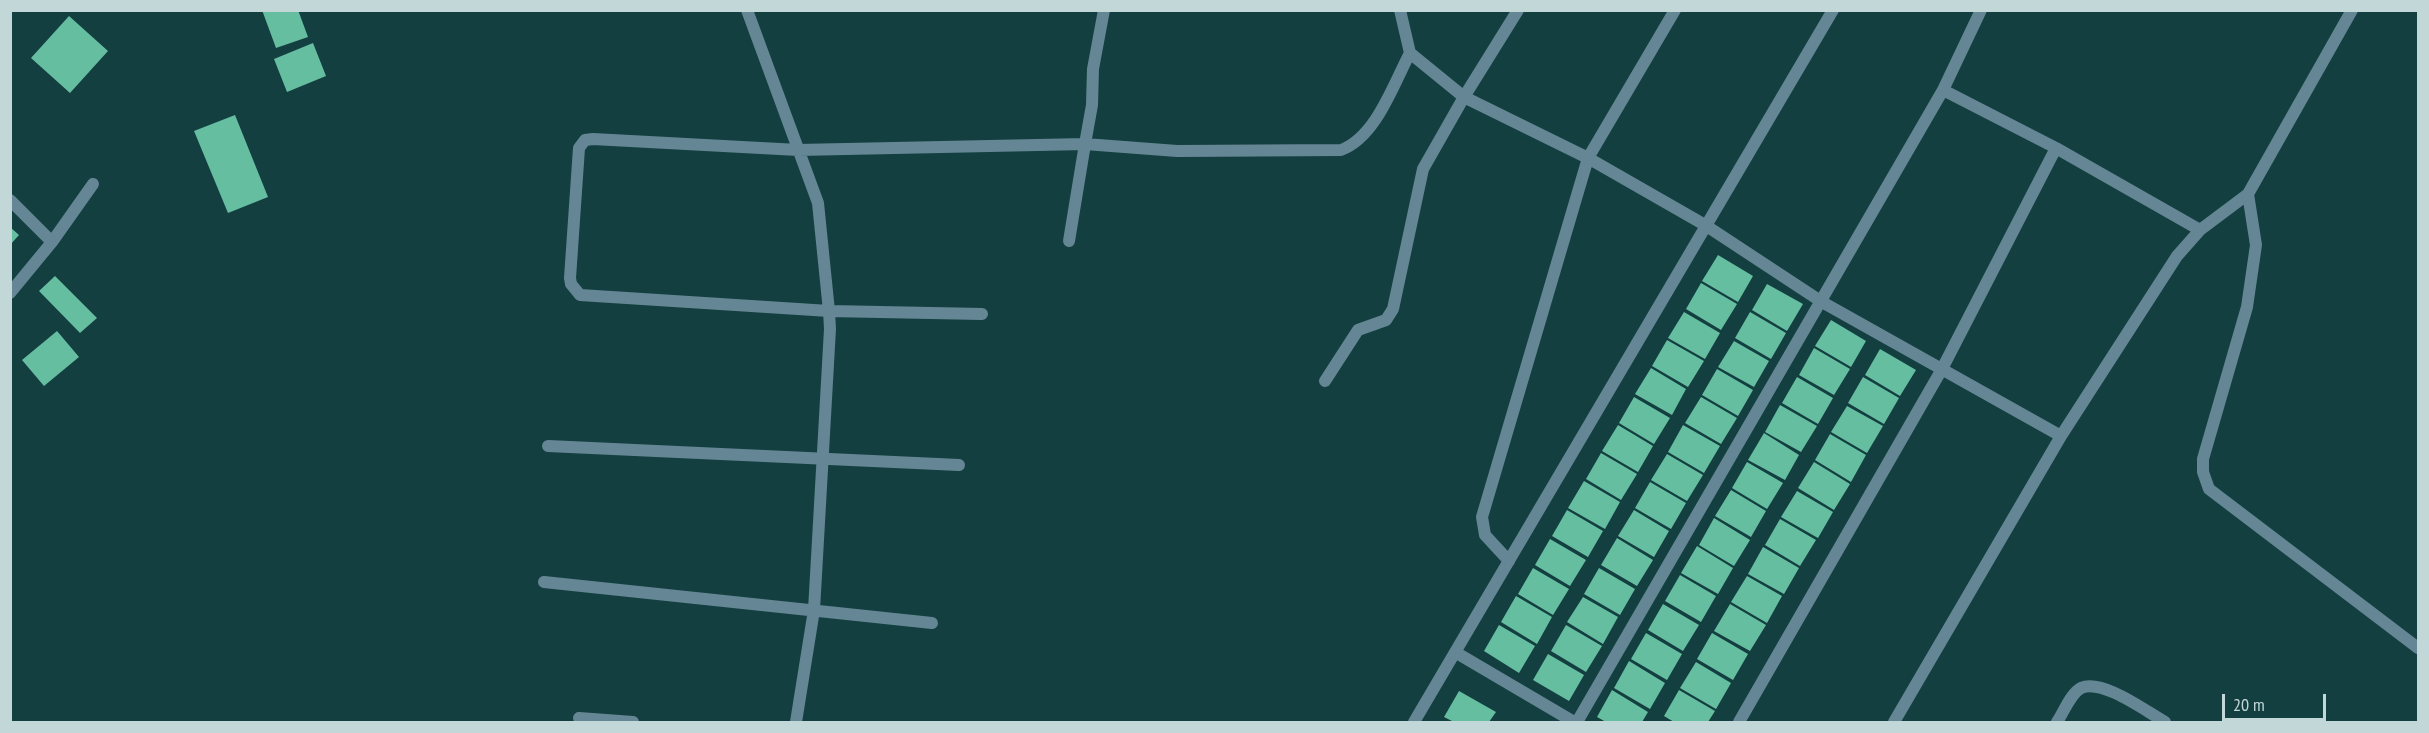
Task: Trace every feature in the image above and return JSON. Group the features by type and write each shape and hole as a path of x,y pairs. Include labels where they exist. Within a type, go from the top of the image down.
{"street":[{"path":"747,10 818,203 829,311 814,610 796,723"},
{"path":"1069,241 1092,105 1093,69 1104,10"},
{"path":"1400,10 1410,53 1464,97 1588,158 1705,225 1822,302 2061,436"},
{"path":"1325,381 1358,330 1386,320 1393,309 1420,176 1464,97 1518,10"},
{"path":"1509,561 1485,535 1482,517 1588,158 1675,10"},
{"path":"1414,723 1833,10"},
{"path":"1455,652 1575,723 1822,302 1943,90 1981,10"},
{"path":"1894,723 2061,436 2177,256 2200,230 2248,194 2352,10"},
{"path":"982,314 829,311 580,295 571,284 579,148 585,140 593,139 798,150 1085,144 1177,151 1341,150 1352,146 1372,125 1410,53"},
{"path":"1943,90 2056,148 2200,230"},
{"path":"1739,723 1942,369 2056,148"},
{"path":"10,293 52,242 93,184"},
{"path":"2248,194 2256,245 2248,297 2203,459 2205,481 2209,489 2418,648"},
{"path":"10,200 52,242"},
{"path":"548,446 959,465"},
{"path":"544,582 932,622"},
{"path":"2057,723 2072,697 2081,689 2100,686 2165,723"},
{"path":"579,718 633,723"}],"building":[{"path":"262,10 298,10 308,37 276,48"},
{"path":"69,16 108,51 70,93 31,58"},
{"path":"313,43 326,76 287,92 274,59"},
{"path":"235,115 268,197 228,213 194,131"},
{"path":"10,227 19,235 10,245"},
{"path":"1718,255 1753,276 1738,302 1702,281"},
{"path":"55,276 97,318 80,333 39,291"},
{"path":"1701,283 1737,304 1721,330 1686,309"},
{"path":"1767,284 1803,304 1787,331 1752,310"},
{"path":"1684,312 1720,333 1705,359 1668,338"},
{"path":"1750,312 1786,333 1771,359 1735,338"},
{"path":"1831,320 1866,341 1851,367 1815,346"},
{"path":"57,331 79,357 44,386 22,360"},
{"path":"1667,340 1704,361 1688,387 1652,366"},
{"path":"1734,341 1769,361 1754,387 1718,367"},
{"path":"1814,348 1850,369 1834,395 1799,375"},
{"path":"1880,349 1916,370 1900,396 1865,375"},
{"path":"1651,368 1686,389 1672,415 1635,394"},
{"path":"1717,369 1753,390 1738,416 1702,395"},
{"path":"1797,377 1833,398 1818,424 1782,403"},
{"path":"1863,377 1899,398 1884,424 1848,403"},
{"path":"1634,397 1670,418 1654,444 1619,423"},
{"path":"1701,397 1737,418 1721,444 1685,423"},
{"path":"1780,405 1817,426 1801,452 1765,432"},
{"path":"1847,406 1883,426 1867,453 1831,432"},
{"path":"1618,425 1653,446 1638,472 1602,451"},
{"path":"1683,425 1720,446 1704,473 1668,452"},
{"path":"1764,433 1799,455 1785,480 1748,460"},
{"path":"1830,434 1866,455 1851,482 1815,460"},
{"path":"1601,453 1637,474 1621,500 1586,479"},
{"path":"1667,454 1703,475 1687,501 1651,480"},
{"path":"1747,462 1783,483 1767,509 1732,488"},
{"path":"1814,462 1850,484 1834,510 1798,488"},
{"path":"1584,481 1620,502 1605,529 1568,508"},
{"path":"1650,482 1686,503 1671,529 1635,508"},
{"path":"1731,490 1766,511 1751,537 1715,516"},
{"path":"1797,491 1833,512 1818,538 1781,517"},
{"path":"1567,510 1603,531 1588,557 1552,536"},
{"path":"1634,510 1669,531 1654,557 1618,536"},
{"path":"1714,518 1750,540 1734,566 1699,545"},
{"path":"1780,519 1816,540 1800,566 1765,545"},
{"path":"1617,538 1653,560 1637,586 1601,565"},
{"path":"1550,539 1586,560 1570,586 1535,565"},
{"path":"1697,546 1733,568 1718,594 1681,573"},
{"path":"1763,547 1799,568 1784,594 1748,574"},
{"path":"1533,568 1569,589 1553,615 1518,594"},
{"path":"1599,568 1635,589 1620,615 1584,594"},
{"path":"1680,575 1716,596 1701,622 1665,601"},
{"path":"1747,576 1782,596 1767,623 1731,602"},
{"path":"1516,596 1552,617 1537,644 1501,622"},
{"path":"1583,597 1618,617 1603,644 1567,622"},
{"path":"1663,604 1699,625 1683,651 1648,630"},
{"path":"1730,604 1766,625 1750,651 1714,631"},
{"path":"1499,625 1535,646 1519,673 1484,651"},
{"path":"1566,625 1602,646 1586,672 1551,651"},
{"path":"1646,633 1682,654 1667,680 1631,659"},
{"path":"1712,633 1748,654 1733,680 1697,659"},
{"path":"1548,654 1584,675 1569,701 1533,680"},
{"path":"1629,661 1665,683 1650,709 1614,688"},
{"path":"1696,662 1731,683 1716,709 1680,688"},
{"path":"1612,690 1648,712 1642,722 1606,722 1597,717"},
{"path":"1679,690 1715,711 1708,722 1674,722 1664,716"},
{"path":"1459,691 1496,712 1489,722 1454,722 1444,717"}]}
